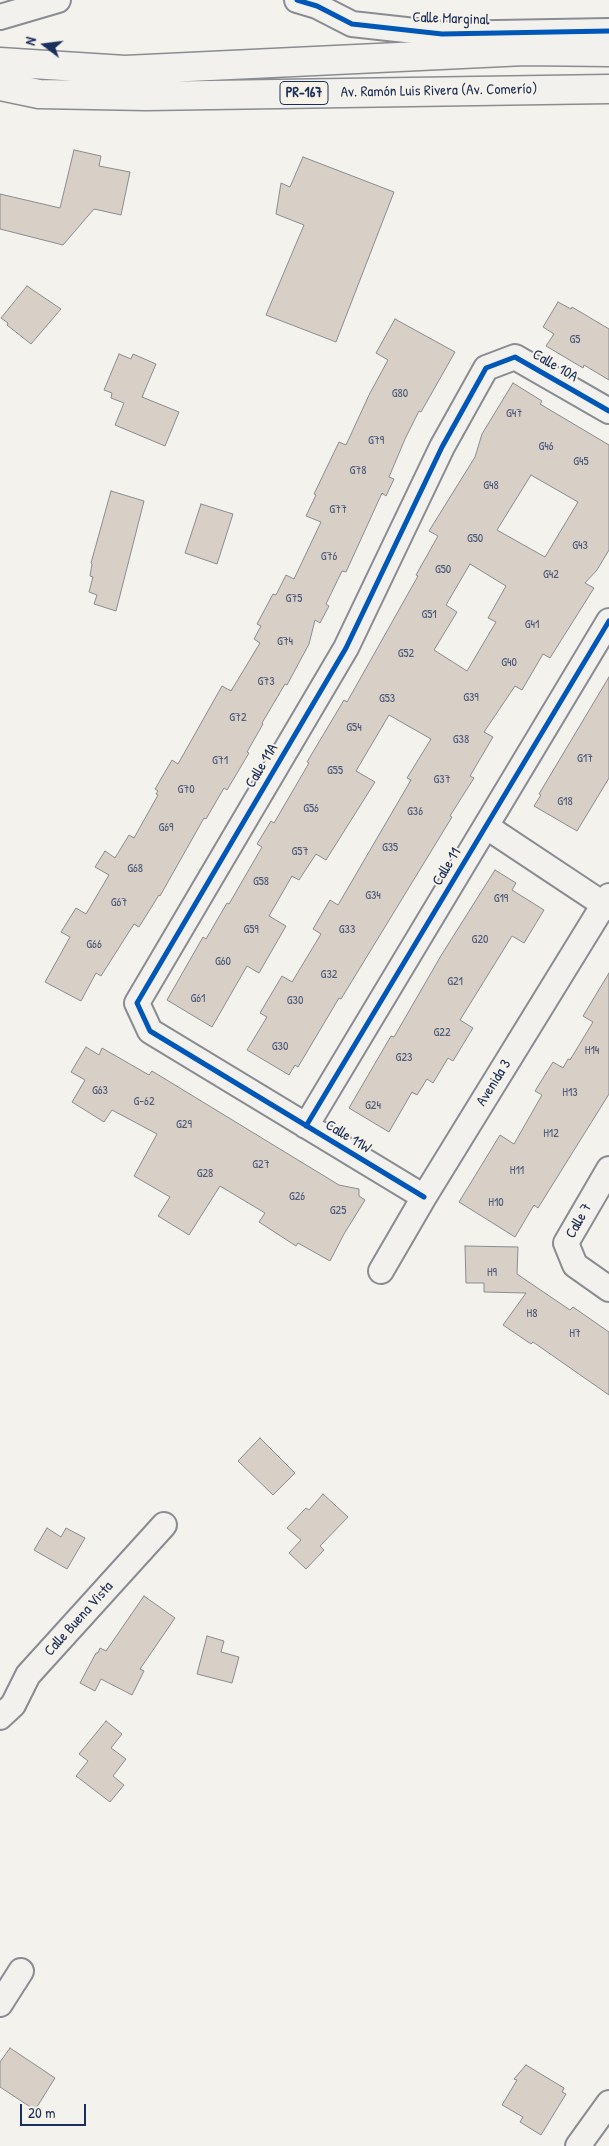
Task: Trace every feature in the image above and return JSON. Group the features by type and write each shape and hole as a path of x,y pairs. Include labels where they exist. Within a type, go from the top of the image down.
{"highway":[{"name":"PR-167","path":"0,62 125,70 525,51 609,52"},
{"name":"Av. Ramón Luis Rivera (Av. Comerío)","path":"0,86 40,94 146,96 609,89"}],"street":[{"path":"0,17 58,0"},
{"name":"Calle Marginal","path":"297,0 318,6 352,24 442,34 609,31"},
{"name":"Calle 10A","path":"442,447 486,368 515,357 609,412"},
{"name":"Calle 11A","path":"209,1066 150,1031 137,1003 346,648 442,447"},
{"name":"Calle 11","path":"306,1126 609,621"},
{"path":"486,827 607,903"},
{"name":"Avenida 3","path":"381,1271 424,1197 607,903"},
{"name":"Calle 11W","path":"209,1066 424,1197"},
{"name":"Calle 7","path":"609,1168 566,1243 575,1265 609,1289"},
{"name":"Calle Buena Vista","path":"0,1717 14,1705 28,1675 164,1525"},
{"path":"0,2004 21,1971"},
{"path":"578,2146 609,2102"}],"building":[{"path":"74,150 101,156 99,166 130,172 121,215 94,209 63,245 0,229 0,194 60,208"},
{"path":"303,157 394,192 336,342 266,315 304,225 276,214 281,183 290,187"},
{"path":"27,286 61,309 31,344 1,318"},
{"path":"558,302 571,309 572,307 609,329 609,380 584,365 583,368 546,346 554,334 543,327"},
{"path":"395,319 455,352 421,412 419,411 389,477 394,479 386,496 382,493 346,572 342,571 326,604 329,606 320,623 315,620 309,644 287,685 285,684 262,723 247,752 249,753 227,790 224,788 206,819 204,818 160,896 139,927 134,924 101,976 96,973 81,1001 45,982 70,937 61,932 76,908 86,914 109,875 95,867 105,851 115,858 129,835 134,838 158,795 156,794 158,791 155,789 172,760 178,764 222,686 231,691 260,643 254,639 261,626 257,624 273,594 276,595 286,575 294,579 321,522 306,516 316,495 314,494 339,442 346,445 370,393 388,360 376,353"},
{"path":"119,354 131,359 133,354 156,364 142,397 179,412 165,446 115,425 124,403 111,398 112,393 104,390"},
{"path":"513,383 542,401 540,404 609,445 609,550 597,570 585,583 594,588 550,658 543,654 522,690 515,686 484,732 493,737 470,776 474,778 450,816 452,817 341,999 339,998 298,1067 295,1065 289,1075 247,1050 267,1017 260,1013 282,976 292,982 321,934 313,929 330,900 338,905 411,780 407,778 431,739 389,715 356,771 375,782 326,860 316,854 299,880 292,876 269,916 286,926 259,973 247,966 212,1027 167,1000 203,937 206,939 227,903 229,904 262,847 257,844 271,821 274,823 344,700 347,702 418,576 416,575 438,536 429,531 475,457 482,434","holes":["531,475 578,502 545,557 497,530","470,564 506,586 488,618 496,622 467,671 434,650 457,612 446,605"]},
{"path":"111,491 144,501 116,611 94,604 97,595 89,592 93,577 90,576 91,563"},
{"path":"201,504 233,514 217,564 185,553"},
{"path":"609,677 609,778 577,831 534,806 541,795 539,794"},
{"path":"495,870 516,883 512,890 544,910 524,943 512,936 460,1020 473,1028 453,1061 448,1058 433,1083 427,1079 417,1095 412,1092 389,1132 349,1108 391,1036 394,1037 442,954"},
{"path":"609,973 609,1094 538,1208 534,1205 515,1237 459,1202 500,1135 514,1144 542,1095 535,1091 553,1062 563,1068 568,1059 570,1060 593,1022 583,1016"},
{"path":"86,1047 99,1055 102,1048 149,1075 152,1071 339,1185 359,1189 359,1196 365,1200 330,1261 298,1243 296,1246 259,1222 265,1213 220,1186 189,1235 158,1216 170,1197 134,1176 157,1134 112,1110 104,1122 72,1102 85,1080 71,1072"},
{"path":"465,1246 518,1247 517,1274 570,1310 573,1307 609,1332 609,1395 533,1342 531,1344 503,1325 526,1293 484,1292 484,1283 466,1283"},
{"path":"260,1438 295,1473 273,1495 238,1461"},
{"path":"323,1494 348,1517 320,1546 324,1550 306,1569 289,1553 301,1540 287,1528 306,1508 309,1510"},
{"path":"47,1528 61,1537 66,1528 85,1538 67,1569 34,1550"},
{"path":"144,1596 175,1618 140,1669 144,1671 132,1695 101,1679 95,1691 80,1683 96,1653 98,1653 100,1648 106,1651"},
{"path":"207,1636 224,1641 221,1652 239,1657 232,1683 197,1674"},
{"path":"106,1721 122,1734 111,1748 126,1759 113,1776 124,1785 110,1802 76,1776 88,1761 79,1754"},
{"path":"10,2048 55,2078 35,2110 0,2087 0,2062"},
{"path":"526,2065 564,2088 562,2092 566,2094 541,2135 520,2122 523,2117 502,2105 517,2080 514,2079"}],"cycle path":[{"path":"297,0 317,6 352,24 442,34 609,31"},
{"path":"424,1197 150,1031 137,1003 346,648 442,447 486,368 515,357 609,411"},
{"path":"306,1126 609,621"}]}
